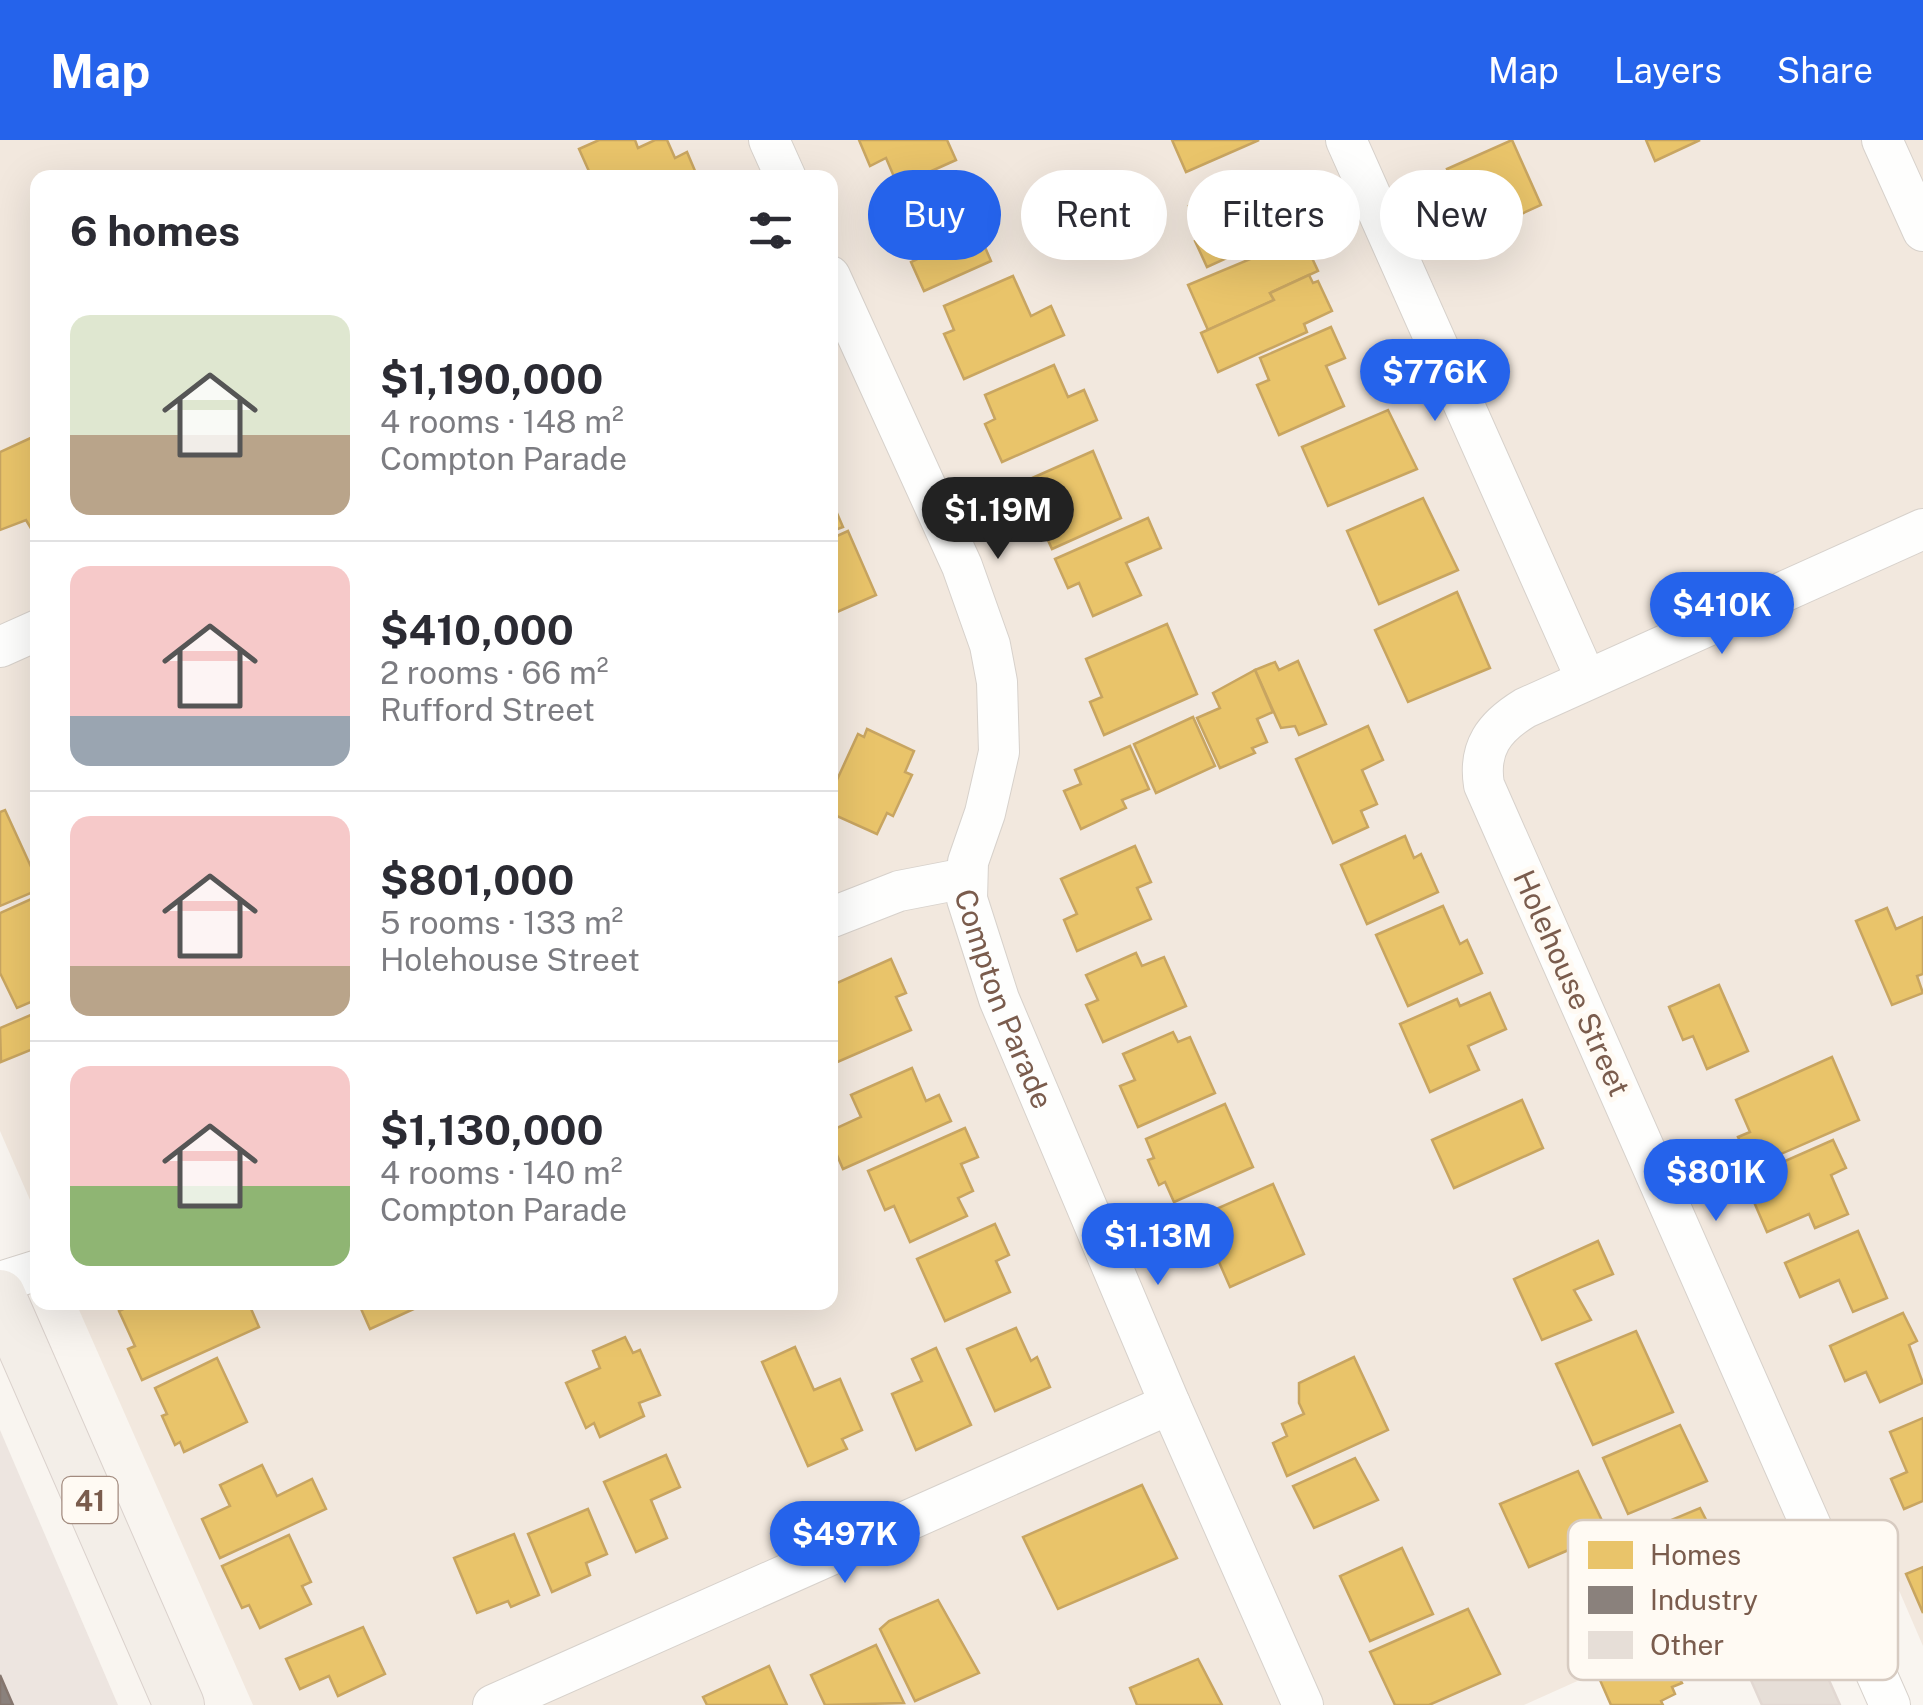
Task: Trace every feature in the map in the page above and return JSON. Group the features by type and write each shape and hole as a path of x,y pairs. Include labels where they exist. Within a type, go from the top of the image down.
{"main road":[{"name":"41","path":"0,1296 179,1705"}],"street":[{"path":"770,140 783,170"},
{"path":"1346,140 1586,679 1923,529"},
{"path":"1882,140 1923,231"},
{"name":"Compton Parade","path":"838,295 962,566 990,645 998,682 999,752 966,878 966,899 1015,1041 1303,1705"},
{"path":"0,647 30,634"},
{"name":"Holehouse Street","path":"1586,679 1510,717 1489,738 1482,770 1484,786 1808,1520"},
{"path":"838,915 898,891 966,878"},
{"path":"0,1282 30,1273"},
{"path":"493,1705 1170,1404"},
{"name":"Holehouse Street","path":"1879,1680 1890,1705"}],"shaded area":[{"path":"0,140 1923,140 1923,1646 1898,1588 1898,1520 1568,1520 1568,1680 1580,1680 1524,1705 253,1705 79,1310 838,1310 838,170 30,170 30,1200 0,1131"},
{"path":"0,1430 118,1705 0,1705"}],"building: Homes":[{"path":"599,140 635,140 638,148 655,140 667,140 675,158 687,152 695,170 588,170 579,149"},
{"path":"859,140 947,140 956,160 934,170 891,170 886,158 870,166"},
{"path":"1172,140 1259,140 1187,170"},
{"path":"1512,140 1541,205 1523,213 1523,170 1447,169"},
{"path":"1646,140 1700,140 1655,161"},
{"path":"915,260 991,261 924,291 911,262"},
{"path":"1204,260 1222,260 1207,267"},
{"path":"1248,260 1313,260 1318,271 1270,293 1274,300 1208,330 1188,285"},
{"path":"1309,275 1313,283 1318,281 1332,311 1304,324 1307,332 1218,372 1201,333 1274,300 1270,293"},
{"path":"1013,276 1031,316 1051,306 1064,335 964,379 944,334 954,330 944,306"},
{"path":"1331,327 1345,358 1326,366 1344,406 1279,435 1257,385 1269,380 1260,358"},
{"path":"1054,365 1068,397 1084,390 1097,420 1002,462 985,424 995,419 985,395"},
{"path":"1388,410 1417,469 1328,506 1302,447"},
{"path":"30,438 30,527 26,520 0,530 0,452"},
{"path":"1093,451 1121,518 1052,549 1033,507 1040,504 1030,479"},
{"path":"1423,498 1458,570 1379,604 1347,531"},
{"path":"1148,518 1161,548 1126,563 1141,595 1093,616 1079,583 1068,588 1055,559"},
{"path":"848,531 876,595 838,612 838,535"},
{"path":"1457,592 1490,668 1408,702 1375,630"},
{"path":"1167,624 1197,694 1104,735 1090,702 1102,697 1086,659"},
{"path":"1298,661 1326,724 1299,735 1295,726 1281,728 1255,670 1275,662 1279,670"},
{"path":"1255,670 1273,712 1257,719 1267,742 1252,748 1255,753 1220,768 1197,718 1220,708 1213,693"},
{"path":"1193,717 1215,766 1156,793 1134,744"},
{"path":"1368,726 1383,760 1362,770 1377,804 1361,811 1368,827 1333,843 1296,759"},
{"path":"867,729 914,751 905,772 912,775 893,816 887,813 877,834 838,817 838,778 858,734 864,737"},
{"path":"1130,746 1149,789 1122,800 1126,808 1081,829 1064,791 1081,784 1075,770"},
{"path":"5,810 30,865 30,893 0,906 0,812"},
{"path":"1405,836 1414,858 1421,854 1438,892 1367,924 1341,865"},
{"path":"1135,846 1151,882 1137,888 1151,919 1077,951 1064,920 1077,914 1061,879"},
{"path":"30,900 30,1002 17,1008 0,973 0,913"},
{"path":"1443,906 1460,944 1467,940 1482,973 1408,1006 1376,935"},
{"path":"1887,908 1896,929 1923,917 1923,974 1917,976 1923,993 1892,1005 1856,921"},
{"path":"1136,953 1142,966 1164,957 1186,1006 1103,1042 1086,1005 1098,1000 1086,975"},
{"path":"891,959 906,993 896,997 911,1030 838,1062 838,982"},
{"path":"1719,985 1748,1051 1707,1069 1693,1036 1683,1040 1669,1007"},
{"path":"1490,993 1506,1029 1468,1046 1479,1070 1430,1092 1400,1024 1457,999 1460,1006"},
{"path":"30,1015 30,1050 1,1062 0,1028"},
{"path":"1173,1032 1178,1042 1190,1037 1215,1093 1138,1127 1120,1086 1135,1080 1123,1054"},
{"path":"1832,1057 1859,1120 1751,1167 1738,1137 1750,1132 1736,1100"},
{"path":"912,1068 926,1101 939,1095 951,1121 843,1169 838,1157 838,1127 861,1117 851,1095"},
{"path":"1522,1100 1543,1148 1454,1188 1432,1140"},
{"path":"1225,1104 1253,1167 1174,1202 1165,1182 1159,1185 1148,1160 1154,1158 1146,1139"},
{"path":"965,1128 978,1157 961,1164 973,1191 958,1198 967,1216 910,1242 894,1206 885,1210 868,1171"},
{"path":"1833,1140 1846,1168 1831,1175 1848,1214 1815,1228 1809,1214 1767,1232 1744,1179"},
{"path":"1273,1184 1304,1254 1230,1287 1211,1244 1195,1251 1182,1224"},
{"path":"995,1224 1009,1255 996,1261 1010,1292 945,1321 917,1259"},
{"path":"1858,1231 1887,1298 1853,1312 1839,1280 1800,1297 1785,1263"},
{"path":"1598,1241 1613,1274 1574,1290 1591,1320 1542,1340 1514,1279"},
{"path":"252,1310 259,1327 142,1380 128,1349 135,1346 119,1311"},
{"path":"362,1310 411,1310 370,1329"},
{"path":"1903,1313 1917,1341 1909,1345 1923,1383 1880,1402 1866,1372 1845,1381 1830,1346"},
{"path":"1016,1328 1031,1361 1037,1357 1050,1387 995,1411 967,1349"},
{"path":"1636,1331 1673,1412 1593,1445 1556,1364"},
{"path":"625,1337 633,1353 640,1350 660,1395 639,1403 644,1416 600,1437 594,1423 586,1428 566,1383 600,1368 593,1351"},
{"path":"795,1347 814,1390 840,1379 862,1430 842,1439 847,1449 808,1466 762,1362"},
{"path":"936,1348 971,1425 916,1450 892,1394 922,1381 912,1359"},
{"path":"1354,1357 1388,1430 1287,1476 1273,1443 1287,1436 1282,1424 1304,1414 1299,1403 1299,1383"},
{"path":"217,1358 247,1422 184,1452 180,1442 175,1445 155,1388"},
{"path":"1923,1418 1923,1501 1904,1509 1891,1479 1907,1472 1890,1432"},
{"path":"1680,1425 1707,1481 1628,1514 1603,1458"},
{"path":"666,1455 680,1487 651,1500 667,1538 636,1552 604,1482"},
{"path":"1355,1458 1378,1500 1314,1528 1293,1486"},
{"path":"262,1465 277,1496 312,1479 326,1509 220,1558 202,1519 230,1506 220,1485"},
{"path":"1578,1471 1602,1520 1568,1520 1568,1550 1529,1567 1500,1504"},
{"path":"1142,1485 1177,1558 1058,1609 1023,1537"},
{"path":"1700,1508 1706,1520 1671,1520"},
{"path":"588,1509 607,1554 586,1563 590,1575 552,1592 528,1534"},
{"path":"514,1534 539,1595 511,1607 508,1601 477,1613 454,1558"},
{"path":"289,1535 311,1582 302,1586 311,1604 260,1628 249,1605 242,1608 222,1566"},
{"path":"1402,1548 1433,1614 1370,1641 1340,1576"},
{"path":"1923,1567 1923,1613 1906,1574"},
{"path":"938,1600 979,1673 915,1701 880,1629 889,1621"},
{"path":"1468,1609 1500,1674 1429,1705 1395,1705 1370,1652"},
{"path":"363,1627 385,1674 338,1696 329,1676 300,1689 286,1659"},
{"path":"876,1645 904,1703 825,1705 811,1675"},
{"path":"1198,1659 1222,1705 1137,1705 1130,1688"},
{"path":"769,1666 787,1705 707,1705 703,1697"},
{"path":"1600,1680 1682,1683 1672,1687 1675,1694 1661,1701 1663,1705 1611,1705"}],"building: Industry":[{"path":"0,1675 13,1705 0,1705"}],"building: Other":[{"path":"1751,1680 1829,1680 1840,1705 1762,1705"}]}
